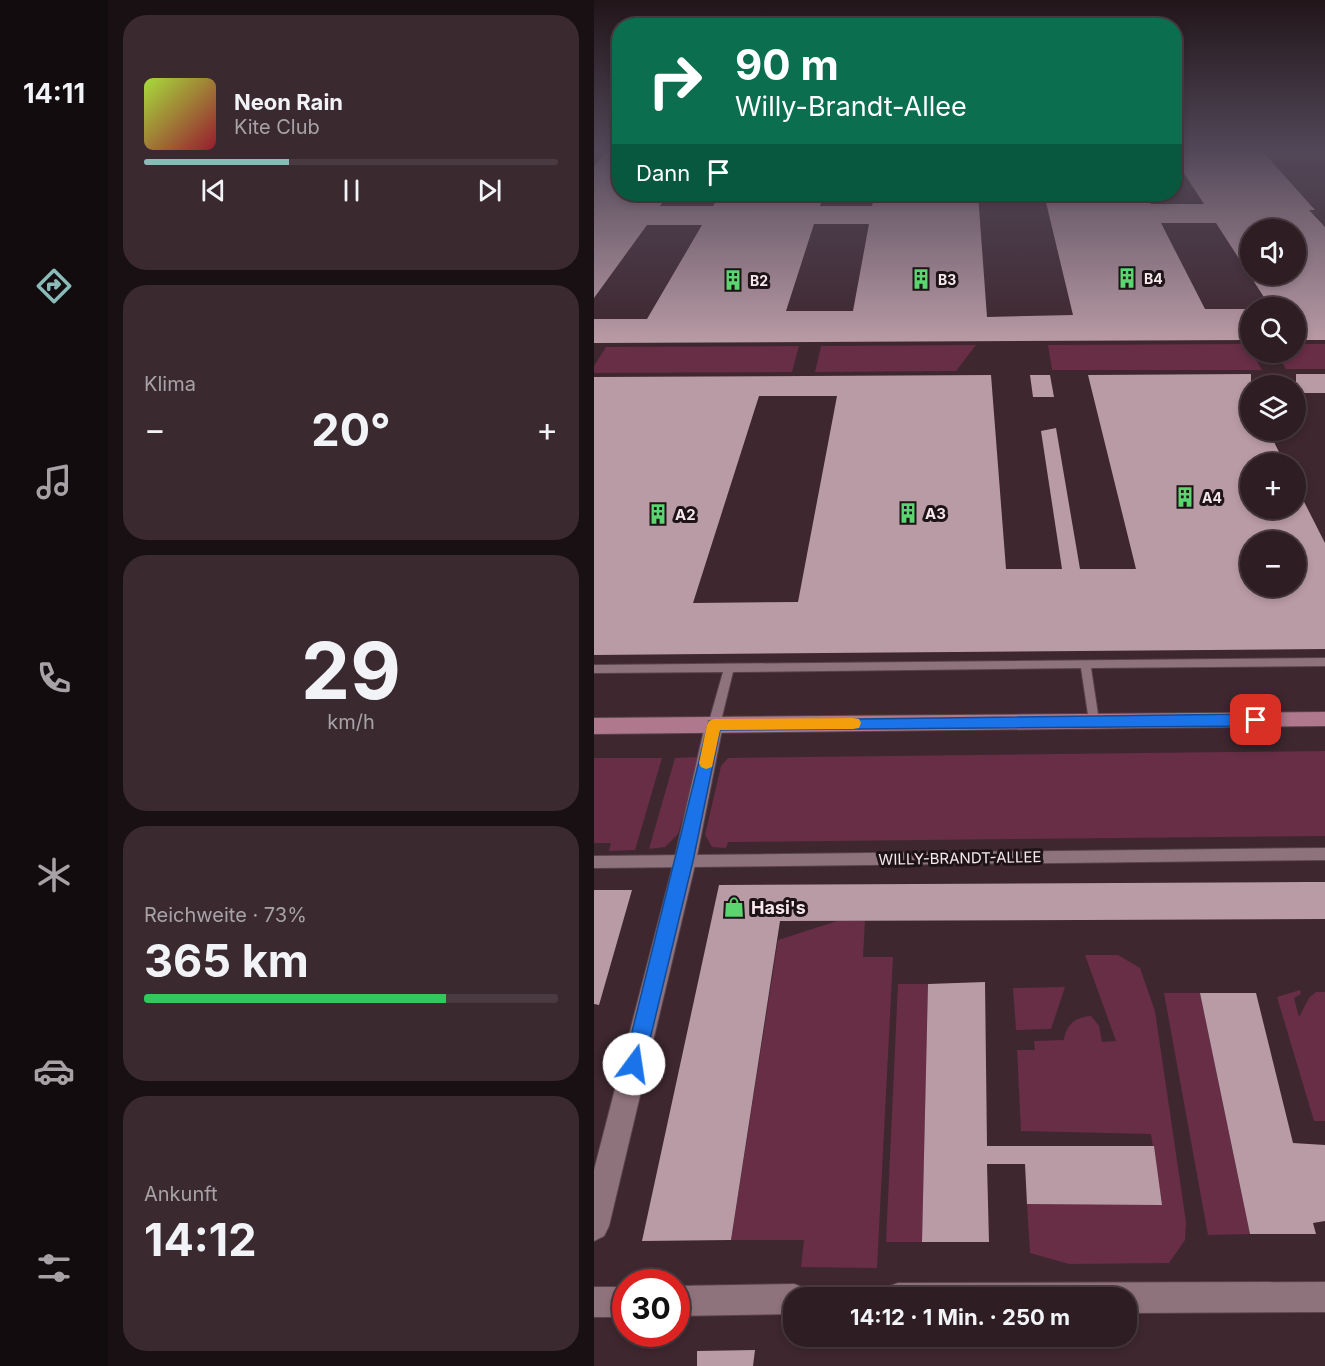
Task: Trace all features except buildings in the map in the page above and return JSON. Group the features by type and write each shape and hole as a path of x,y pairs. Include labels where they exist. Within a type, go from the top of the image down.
{"main road":[{"path":"594,726 1325,720"}],"street":[{"path":"594,1226 685,861 714,725"},
{"path":"1137,1296 1325,1297"},
{"path":"690,1301 783,1299"},
{"path":"594,1302 612,1302"}],"lane":[{"path":"594,669 1325,662"},
{"path":"1085,664 1094,722"},
{"path":"714,725 729,668"},
{"name":"WILLY-BRANDT-ALLEE","path":"594,862 1325,854"}],"shaded area":[{"path":"1240,344 1240,363 1258,363 1262,370 1052,370 1048,345"},
{"path":"1306,344 1325,344 1325,369 1286,369 1283,363 1306,363"},
{"path":"976,345 956,371 815,372 821,346"},
{"path":"799,346 792,372 594,373 594,366 606,347"},
{"path":"1325,751 1325,836 728,842 726,848 712,847 705,835 721,766 728,758"},
{"path":"697,757 698,765 678,834 665,847 649,849 675,758"},
{"path":"594,758 662,758 635,850 609,851 611,843 594,843"},
{"path":"837,921 865,921 863,957 893,957 877,1268 801,1267 804,1240 731,1240 778,940"},
{"path":"1085,955 1118,955 1140,968 1155,1011 1186,1222 1185,1240 1169,1263 1069,1264 1030,1253 1027,1204 1162,1204 1151,1134 1021,1131 1017,1050 1035,1050 1034,1041 1064,1040 1073,1022 1091,1016 1099,1026 1102,1042 1116,1041"},
{"path":"898,984 928,984 922,1242 886,1242"},
{"path":"1065,987 1051,1029 1016,1030 1013,988"},
{"path":"1300,990 1301,994 1294,998 1299,1017 1309,998 1316,992 1325,992 1325,1121 1314,1121 1277,997"},
{"path":"1164,993 1200,993 1250,1234 1208,1235"}],"slow traffic":[{"path":"706,763 714,725 853,723"}],"place":[{"name":"B4","path":"1127,278"},
{"name":"B3","path":"921,279"},
{"name":"B2","path":"733,280"},
{"name":"A4","path":"1185,497"},
{"name":"A3","path":"908,513"},
{"name":"A2","path":"658,514"},
{"name":"Hasi's","path":"734,907"}],"route":[{"path":"634,1064 685,861 714,725 1256,720"}]}
